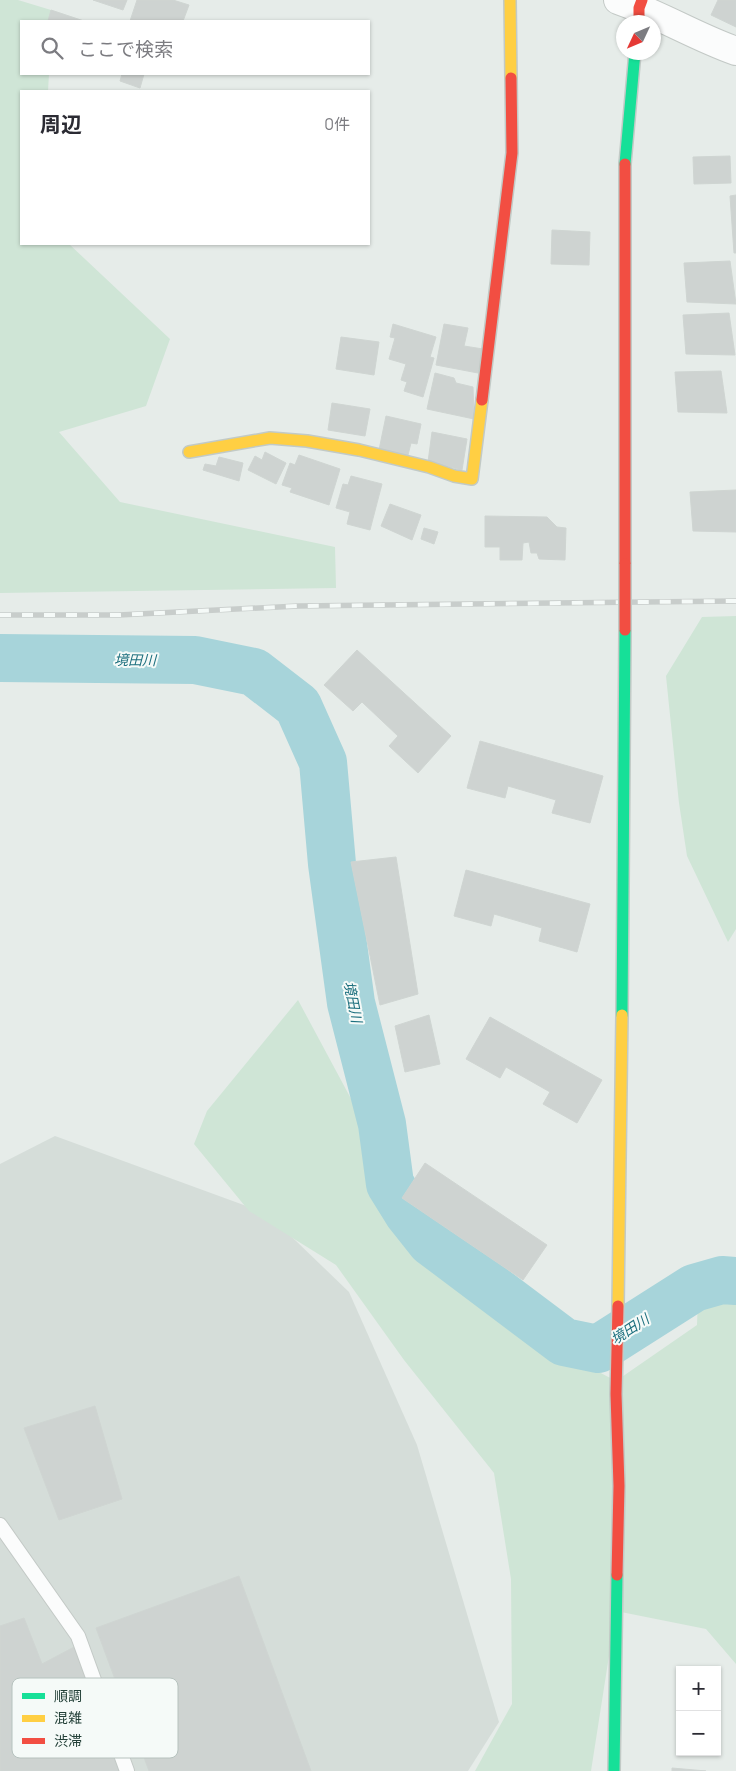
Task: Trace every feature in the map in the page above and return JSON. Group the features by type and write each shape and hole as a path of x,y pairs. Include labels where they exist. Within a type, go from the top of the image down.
{"street":[{"path":"189,452 270,438 307,441 359,450 428,467 454,476 472,479 512,153 510,0"},
{"path":"634,8 720,46 736,51"},
{"path":"614,1771 619,1486 616,1394 620,1189 625,564 625,170 635,60"}],"lane":[{"path":"0,1525 78,1636 93,1678"},
{"path":"122,1758 127,1771"}],"shaded area":[{"path":"55,1136 268,1214 349,1292 417,1445 499,1722 468,1771 0,1771 0,1164"}],"green space":[{"path":"0,0 18,0 51,10 51,20 20,20 20,75 49,75 48,90 20,90 20,245 70,245 170,339 146,406 59,432 120,502 335,547 336,588 0,593"},
{"path":"736,616 736,929 728,942 687,856 679,803 666,676 702,617"},
{"path":"298,1000 400,1190 402,1198 534,1338 616,1381 697,1325 699,1270 736,1264 736,1664 706,1629 616,1611 591,1771 475,1771 512,1704 511,1579 494,1473 404,1360 336,1265 249,1211 194,1144 207,1111"}],"building":[{"path":"93,0 127,0 123,10"},
{"path":"137,0 173,0 189,5 183,20 130,20"},
{"path":"718,0 736,0 736,27 711,15"},
{"path":"51,10 81,20 48,20"},
{"path":"122,75 144,75 140,88 120,81"},
{"path":"730,156 731,183 694,184 693,157"},
{"path":"736,195 736,253 734,253 730,196"},
{"path":"552,230 590,232 589,265 551,264"},
{"path":"730,261 736,304 687,302 684,263"},
{"path":"729,313 735,355 686,354 683,315"},
{"path":"393,324 436,337 430,357 434,358 423,397 404,391 407,382 401,380 406,364 389,359 395,338 390,337"},
{"path":"444,324 468,328 464,346 483,349 478,373 436,365"},
{"path":"341,337 379,342 374,375 336,369"},
{"path":"721,371 727,413 678,412 675,372"},
{"path":"435,373 454,378 456,383 473,387 474,419 427,409"},
{"path":"332,403 370,409 365,436 328,430"},
{"path":"386,416 421,424 417,444 411,443 408,455 379,450"},
{"path":"432,432 467,439 462,470 428,462"},
{"path":"265,452 286,463 276,484 248,470 255,456 262,460"},
{"path":"299,455 340,469 329,505 290,492 292,488 282,485 290,463 295,465"},
{"path":"219,457 243,463 239,481 203,470 205,464 216,466"},
{"path":"351,476 382,484 370,530 347,524 350,512 336,508 343,484 348,485"},
{"path":"736,490 736,532 693,531 690,492"},
{"path":"390,504 421,515 412,540 381,526"},
{"path":"485,516 547,517 557,527 566,528 565,560 539,559 537,553 531,553 529,542 523,543 522,560 500,560 500,547 485,547"},
{"path":"424,528 438,532 434,544 421,539"},
{"path":"357,650 451,736 418,773 389,746 398,736 362,702 353,711 324,685"},
{"path":"480,741 603,776 590,823 552,813 556,800 508,786 505,798 467,788"},
{"path":"396,857 418,994 380,1005 351,862"},
{"path":"466,870 590,904 577,952 539,941 542,928 494,914 491,926 454,916"},
{"path":"429,1015 440,1064 405,1072 395,1026"},
{"path":"490,1017 602,1080 577,1123 543,1104 550,1092 506,1067 500,1078 466,1059"},
{"path":"425,1163 547,1245 523,1280 402,1198"},
{"path":"95,1406 122,1499 59,1520 24,1428"},
{"path":"239,1576 311,1771 149,1771 144,1758 178,1758 178,1678 115,1678 96,1628"},
{"path":"24,1618 42,1664 76,1646 88,1678 12,1678 12,1758 117,1758 122,1771 0,1771 0,1626"},
{"path":"672,1768 706,1771 672,1771"}],"waterway":[{"name":"境田川","path":"0,658 195,660 254,672 298,706 323,762 332,864 351,1003 382,1124 390,1184 408,1213 431,1242 564,1342 598,1349 694,1288 722,1280 736,1281"}],"railway":[{"path":"0,615 119,615 298,606 736,601"}],"traffic: fast":[{"path":"625,164 634,60"},
{"path":"622,1015 625,630"},
{"path":"614,1771 617,1575"}],"traffic: slow":[{"path":"510,0 511,78"},
{"path":"189,452 270,438 307,441 359,450 429,467 454,476 472,479 482,400"},
{"path":"618,1306 622,1015"}],"traffic: jam":[{"path":"639,15 642,0"},
{"path":"482,400 512,153 511,78"},
{"path":"625,164 625,564"},
{"path":"625,564 625,630"},
{"path":"617,1575 619,1486 616,1394 618,1306"}]}
